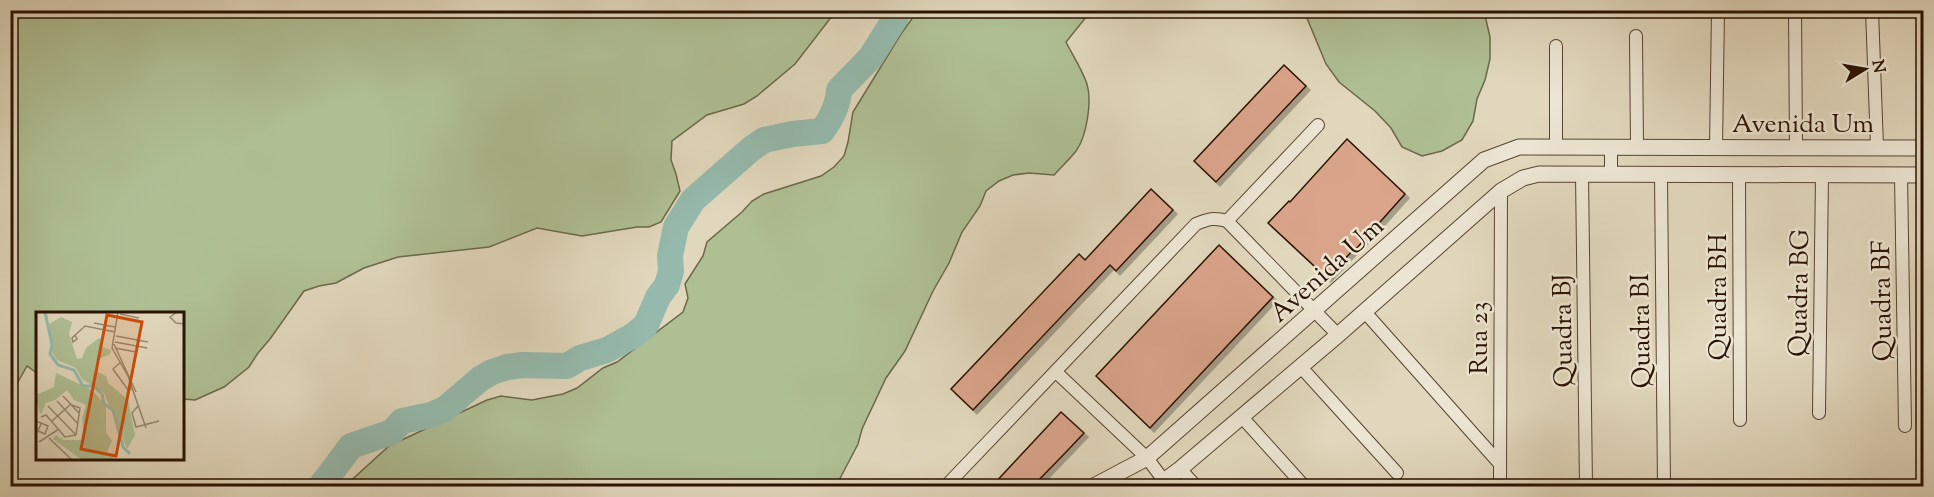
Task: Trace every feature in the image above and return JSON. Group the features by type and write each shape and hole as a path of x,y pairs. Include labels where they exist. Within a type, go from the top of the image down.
{"street":[{"path":"1716,147 1718,10"},
{"path":"1795,10 1796,147"},
{"path":"1872,10 1877,147"},
{"path":"1636,36 1638,147"},
{"path":"1556,147 1557,46"},
{"path":"1227,221 1318,125"},
{"name":"Avenida Um","path":"1094,486 1147,458 1484,160 1519,147 1923,148"},
{"path":"1611,147 1611,174"},
{"name":"Avenida Um","path":"1161,484 1338,335 1502,190 1523,177 1539,174 1923,175"},
{"name":"Quadra BJ","path":"1582,174 1586,486"},
{"name":"Quadra BI","path":"1661,174 1664,486"},
{"name":"Quadra BH","path":"1739,175 1740,420"},
{"name":"Quadra BG","path":"1819,412 1822,175"},
{"name":"Quadra BF","path":"1902,175 1905,426"},
{"name":"Rua 23","path":"1500,486 1502,190"},
{"path":"946,486 1196,224 1208,219 1216,217 1227,221 1338,335"},
{"path":"1364,311 1500,464"},
{"path":"1300,366 1396,473"},
{"path":"1056,372 1147,458 1161,484"},
{"path":"1241,416 1304,486"},
{"path":"1180,469 1196,486"}],"green space":[{"path":"124,10 130,13 138,10 836,11 795,64 757,96 744,104 707,115 672,141 671,160 680,191 661,222 649,227 582,236 537,228 489,247 398,257 364,268 336,283 304,291 249,367 224,387 195,400 184,399 184,312 36,312 36,372 27,366 11,394 11,11"},
{"path":"918,10 1091,11 1066,42 1087,84 1089,100 1087,118 1080,145 1054,175 1029,173 1013,175 999,181 986,191 980,206 962,232 905,351 886,378 862,429 858,444 836,486 345,486 389,446 487,400 501,396 532,400 563,394 577,388 603,368 617,362 683,312 688,298 685,284 703,256 707,242 752,201 764,194 821,176 844,156 853,112"},
{"path":"1304,11 1484,11 1490,37 1490,59 1477,99 1473,121 1462,140 1442,151 1422,156 1402,147 1391,128 1375,111 1339,82 1326,64"}],"building":[{"path":"1284,65 1306,86 1216,182 1194,161"},
{"path":"1347,139 1405,194 1327,278 1268,223"},
{"path":"1151,189 1173,210 1116,271 1110,265 973,410 951,389 1079,254 1085,260"},
{"path":"1219,245 1273,297 1150,428 1096,376"},
{"path":"1061,412 1084,433 1033,486 992,486"}],"waterway":[{"path":"321,486 351,446 392,432 402,421 431,415 445,409 480,379 492,372 523,365 567,366 580,358 607,350 634,335 646,325 658,297 667,285 671,271 670,256 676,227 693,200 764,140 822,131 834,112 839,90 871,57 898,10"}]}
